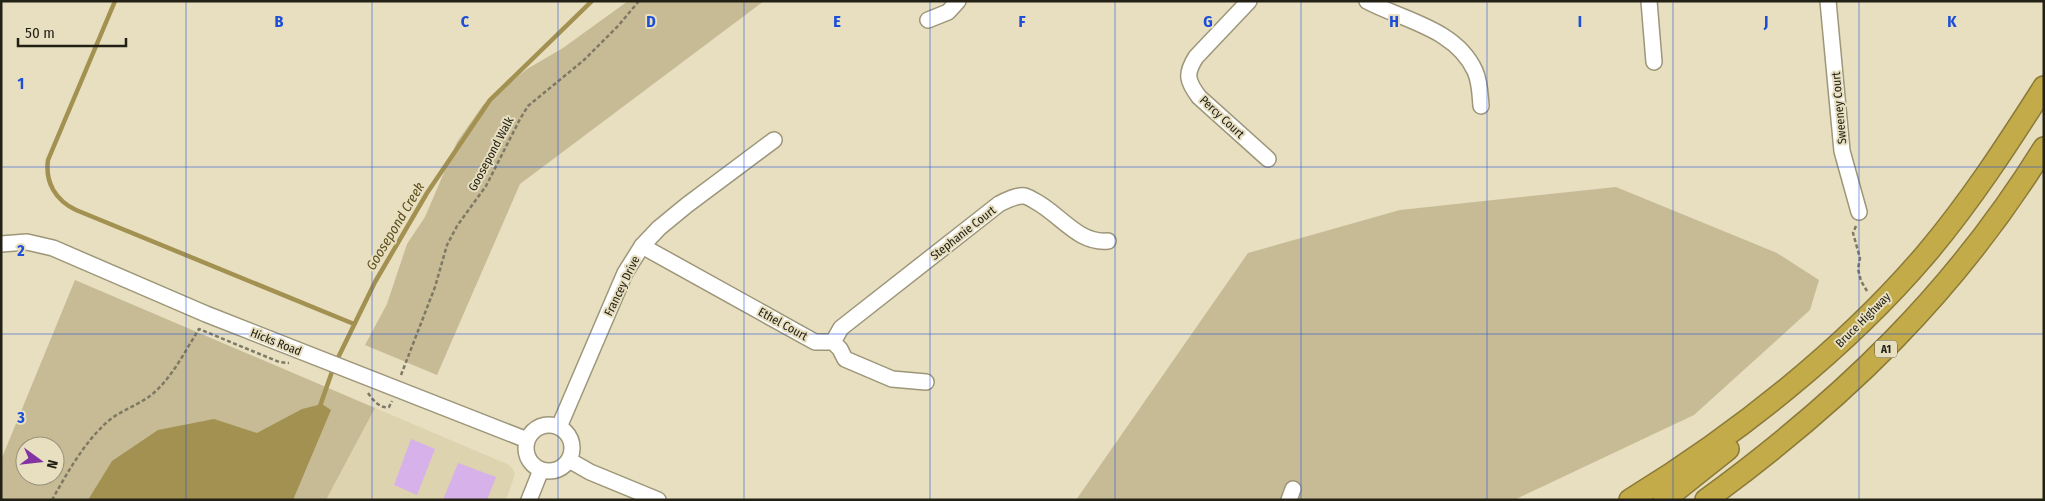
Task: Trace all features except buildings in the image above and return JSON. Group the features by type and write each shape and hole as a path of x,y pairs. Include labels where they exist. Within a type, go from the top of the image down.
{"highway":[{"name":"Bruce Highway","path":"1630,500 1675,471 1751,416 1854,332 1926,254 1966,204 2044,87"},
{"name":"A1","path":"1706,500 1753,465 1838,394 1922,312 1971,254 2044,148"},
{"path":"1664,500 1706,468 1783,403 1854,332"}],"street":[{"path":"928,20 948,12 958,1"},
{"name":"Percy Court","path":"1249,1 1196,57 1182,77 1199,97 1268,159"},
{"path":"1367,1 1446,38 1465,53 1476,72 1481,106"},
{"path":"1649,1 1654,62"},
{"name":"Sweeney Court","path":"1828,1 1842,151 1860,212"},
{"name":"Francey Drive","path":"559,427 625,273 642,246 687,205 774,140"},
{"name":"Stephanie Court","path":"832,342 841,328 999,204 1015,196 1026,196 1042,205 1076,232 1094,242 1108,242"},
{"name":"Hicks Road","path":"1,244 27,242 53,248 215,318 527,440"},
{"name":"Ethel Court","path":"642,246 815,342 832,342"},
{"path":"832,342 840,348 845,359 892,379 926,382"},
{"path":"547,425 559,427 569,436 572,444 569,460 559,469 549,472 541,470 529,462 525,450 527,440 531,433 539,427 547,425"},
{"path":"569,460 590,472 658,500"},
{"path":"529,500 541,470"}],"path":[{"name":"Goosepond Walk","path":"400,378 435,287 447,246 458,226 486,186 528,106 584,60 618,26 639,1"},
{"path":"1860,212 1853,233 1860,258 1858,269 1861,281 1877,308"},
{"path":"52,500 66,475 107,422 150,396 168,377 199,329 279,362 293,364"},
{"path":"364,388 372,400 382,407 389,407 392,399"}],"shaded area":[{"path":"628,1 764,1 520,184 437,375 365,345 387,304 407,244 425,217 457,142 483,105 527,69 563,48"},
{"path":"1616,187 1777,253 1819,280 1810,310 1694,415 1514,500 1076,500 1248,253 1400,210"},
{"path":"75,280 375,408 326,500 1,500 1,460"},
{"path":"322,404 331,410 293,500 88,500 112,461 158,430 214,419 257,433 302,409"},
{"path":"375,408 507,464 515,474 506,500 326,500"}],"waterway":[{"path":"115,1 48,160 48,176 57,196 76,210 354,324"},
{"name":"Goosepond Creek","path":"319,409 334,366 375,282 427,193 490,100 592,1"}]}
